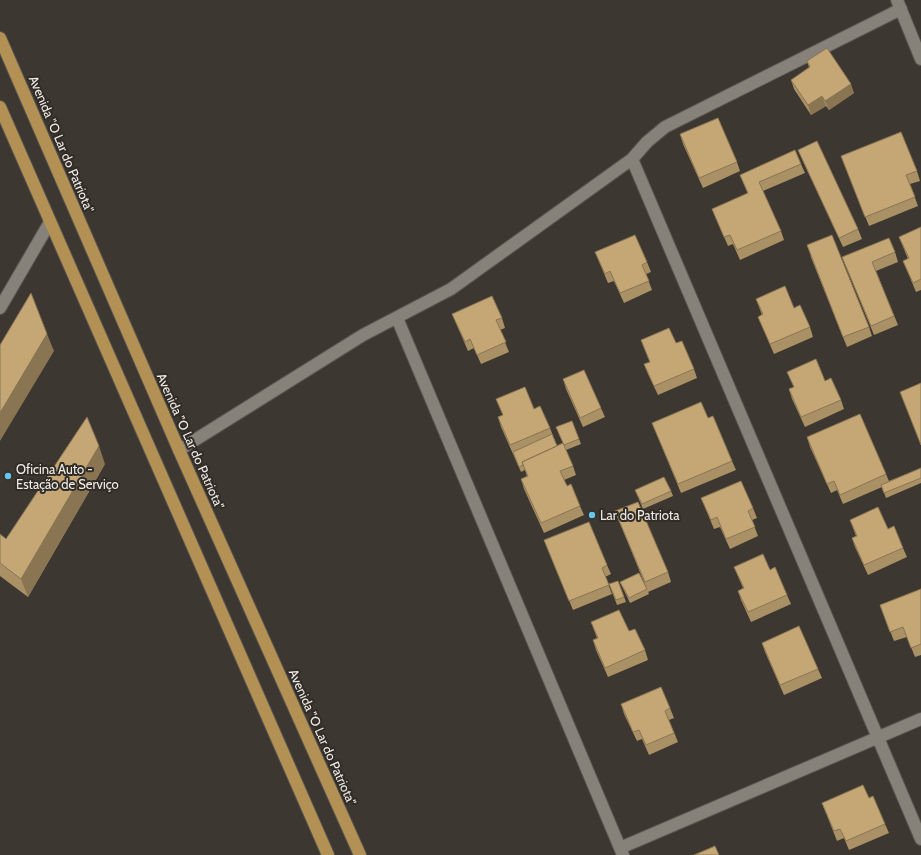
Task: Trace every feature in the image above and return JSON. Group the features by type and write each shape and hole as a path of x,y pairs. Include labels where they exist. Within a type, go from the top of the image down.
{"main road":[{"name":"Avenida \"O Lar do Patriota\"","path":"0,38 179,450 360,855"},
{"path":"0,107 328,855"}],"street":[{"path":"179,450 363,335 451,289 632,159 647,142 665,127 899,4 921,59"},
{"path":"632,159 921,839"},
{"path":"0,308 50,222"},
{"path":"397,318 622,851 921,719"}],"building":[{"path":"827,48 851,84 825,101 822,96 808,105 791,80 810,67 807,61"},
{"path":"718,118 737,162 699,178 680,134"},
{"path":"901,132 917,171 906,175 915,197 865,217 841,156"},
{"path":"817,141 858,229 839,238 798,150"},
{"path":"795,150 801,164 759,182 781,231 737,250 730,235 724,237 712,209 748,193 740,175"},
{"path":"921,227 921,279 913,283 903,261 909,258 899,237"},
{"path":"635,235 647,262 642,265 649,281 620,293 610,271 605,274 595,252"},
{"path":"832,235 869,327 843,337 807,245"},
{"path":"889,238 895,252 872,262 894,316 871,326 842,257"},
{"path":"785,286 794,308 800,305 810,327 770,344 758,317 763,314 756,299"},
{"path":"31,293 47,334 0,413 0,345"},
{"path":"492,296 502,318 496,320 506,342 477,355 470,339 465,342 452,314"},
{"path":"669,328 676,343 682,341 694,369 654,386 644,364 650,362 641,340"},
{"path":"816,359 825,381 831,378 841,400 801,417 789,389 794,387 787,372"},
{"path":"584,370 601,408 580,418 563,379"},
{"path":"921,383 921,445 900,392"},
{"path":"525,387 534,409 540,406 550,428 510,445 498,417 503,415 496,399"},
{"path":"701,402 708,418 713,416 732,461 678,484 652,423"},
{"path":"860,414 886,474 840,495 834,481 827,484 807,437"},
{"path":"87,417 99,446 21,579 0,563 0,534 6,539"},
{"path":"572,421 579,439 564,445 556,427"},
{"path":"552,434 557,446 522,462 523,465 519,467 513,452"},
{"path":"563,443 573,466 560,471 567,486 571,484 580,506 541,523 521,479 528,476 522,462"},
{"path":"921,468 921,478 884,493 881,485"},
{"path":"664,477 671,491 642,504 635,490"},
{"path":"741,481 753,508 748,511 755,527 726,539 717,517 711,520 701,498"},
{"path":"638,502 668,572 645,582 615,511"},
{"path":"878,507 888,529 894,526 903,548 864,565 852,538 857,536 850,520"},
{"path":"589,522 607,565 602,568 609,585 569,601 544,540"},
{"path":"763,554 770,570 775,567 787,595 748,612 738,591 744,588 734,567"},
{"path":"639,573 647,589 629,598 620,582"},
{"path":"618,581 624,597 616,600 609,584"},
{"path":"921,589 921,644 911,648 903,627 890,632 880,605"},
{"path":"619,610 629,631 635,629 645,650 605,668 593,640 598,638 591,622"},
{"path":"799,626 818,669 780,685 762,643"},
{"path":"661,687 670,708 665,711 674,733 646,745 639,730 633,732 621,704"},
{"path":"863,785 869,798 873,796 885,824 846,841 840,829 834,831 822,803"},
{"path":"715,846 719,855 694,855"}],"place":[{"name":"Oficina Auto - Estação de Serviço","path":"8,476"},
{"name":"Lar do Patriota","path":"592,515"}]}
